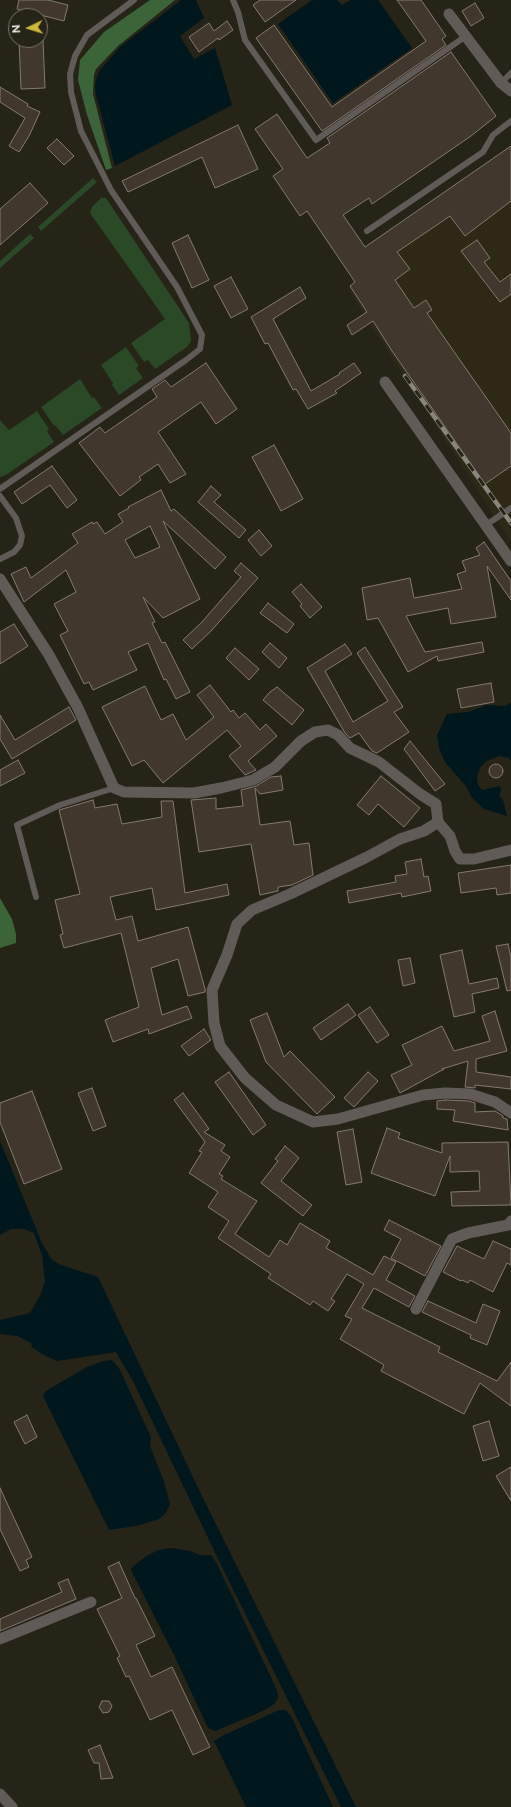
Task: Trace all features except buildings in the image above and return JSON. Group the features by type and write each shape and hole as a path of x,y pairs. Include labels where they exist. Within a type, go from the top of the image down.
{"street":[{"path":"450,14 501,83 511,91"},
{"path":"385,382 511,561"},
{"path":"0,579 56,668 78,708 114,788 124,792 194,793 253,780 275,767 301,741 315,732 328,730 338,736 350,748 379,762 420,794 436,804 438,822 450,836 455,851 460,859 474,859 511,850"},
{"path":"438,822 424,831 400,839 360,861 252,910 237,924 227,955 212,990 214,1023 220,1046 245,1078 276,1105 313,1122 338,1119 423,1095 445,1093 470,1094 495,1102 511,1113"},
{"path":"416,1309 452,1239 468,1233 508,1225 511,1222"},
{"path":"0,1639 91,1602"},
{"path":"0,1794 12,1807"}],"lane":[{"path":"0,489 200,349 202,335 177,287 111,190 84,137 81,131 71,92 70,74 75,56 87,34 134,0"},
{"path":"233,0 238,12 245,40 316,140 466,36"},
{"path":"501,83 511,73"},
{"path":"367,231 483,152 493,135 511,121"},
{"path":"0,496 16,518 22,536 20,545 14,552 0,559"},
{"path":"486,525 511,508"},
{"path":"36,897 17,826 60,805 114,788"}],"shaded area":[{"path":"511,166 511,543 347,288"}],"green space":[{"path":"150,0 175,0 118,46 96,69 94,75 93,94 112,168 106,170 87,115 78,80 80,60 104,32"},
{"path":"93,178 97,182 41,231 38,227"},
{"path":"101,198 106,198 189,323 191,341 187,347 155,369 148,360 144,362 131,343 165,319 90,213 92,207"},
{"path":"30,234 34,238 0,268 0,261"},
{"path":"126,347 139,366 136,368 143,378 119,395 101,365"},
{"path":"80,379 92,398 94,397 102,408 63,435 55,425 54,426 41,407"},
{"path":"37,411 49,429 47,431 54,442 6,475 0,477 0,420 9,430"},
{"path":"0,898 12,919 16,934 16,943 0,948"}],"water":[{"path":"181,0 196,0 204,18 180,36 194,59 215,48 232,105 115,166 96,95 95,85 97,77 100,70 120,47"},
{"path":"312,0 337,0 342,5 351,0 378,0 412,48 333,103 278,24"},
{"path":"511,703 511,761 509,758 500,756 486,761 480,768 477,776 478,785 482,790 500,786 501,791 499,795 503,800 507,816 484,809 472,798 466,786 445,762 439,749 437,735 447,714 468,712 487,705 505,706"},
{"path":"0,1141 42,1243 52,1260 61,1265 98,1277 201,1494 356,1807 341,1807 222,1567 133,1381 116,1352 57,1361 42,1354 32,1347 31,1343 17,1336 0,1334 0,1320 30,1313 40,1296 45,1282 42,1255 34,1233 24,1229 11,1229 0,1235"},
{"path":"112,1360 119,1368 151,1437 150,1446 164,1482 170,1504 166,1513 159,1519 136,1526 109,1530 43,1396 46,1391 87,1367 103,1361"},
{"path":"171,1548 190,1551 200,1555 211,1555 217,1564 277,1690 278,1698 274,1704 263,1711 215,1731 208,1728 173,1653 131,1570 133,1566 148,1555 159,1550"},
{"path":"279,1710 286,1710 292,1718 333,1807 246,1807 214,1741"}],"railway":[{"path":"405,376 511,523"}]}
